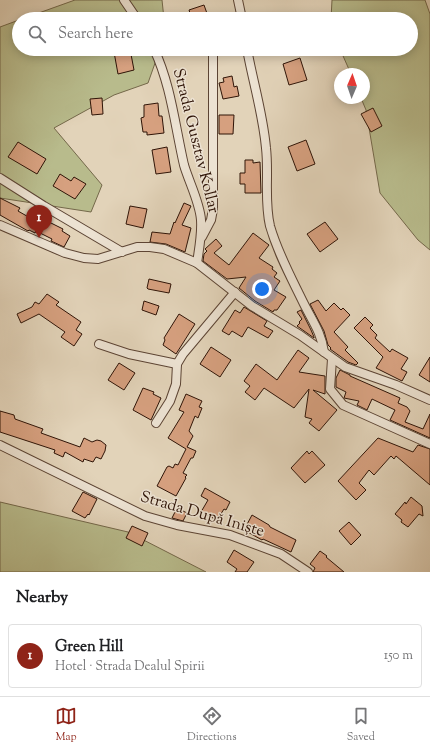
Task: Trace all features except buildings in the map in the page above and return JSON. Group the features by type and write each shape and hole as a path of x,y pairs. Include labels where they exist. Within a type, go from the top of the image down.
{"street":[{"path":"124,0 132,12"},
{"path":"238,0 241,12"},
{"name":"Strada Gusztav Kollar","path":"158,56 162,65 184,164 201,219 197,263"},
{"name":"Strada Gusztav Kollar","path":"200,242 211,220 213,209 213,56"},
{"path":"249,56 265,134 268,170 267,210 270,226 284,262 320,333 324,352"},
{"path":"0,178 122,252"},
{"path":"0,225 65,254 84,258 98,260 137,247 164,249 197,263 252,306 345,367 396,385 430,400"},
{"path":"156,423 170,401 176,384 177,364 183,354 235,292"},
{"path":"98,344 129,354 177,364"},
{"path":"332,359 330,389 343,405 430,444"},
{"name":"Strada După Iniște","path":"0,445 146,516 177,525 230,535 282,554 308,572"}],"green space":[{"path":"75,0 162,0 163,12 42,12"},
{"path":"332,0 425,0 430,14 430,250 418,240 380,193 366,110 364,104 370,104 370,68 348,68 343,56 418,56 418,12 331,12"},
{"path":"12,23 12,56 158,56 148,83 114,95 54,128 102,185 91,212 0,198 0,27"},
{"path":"0,502 128,532 206,572 0,572"}],"place":[{"name":"Green Hill","path":"39,238"}]}
